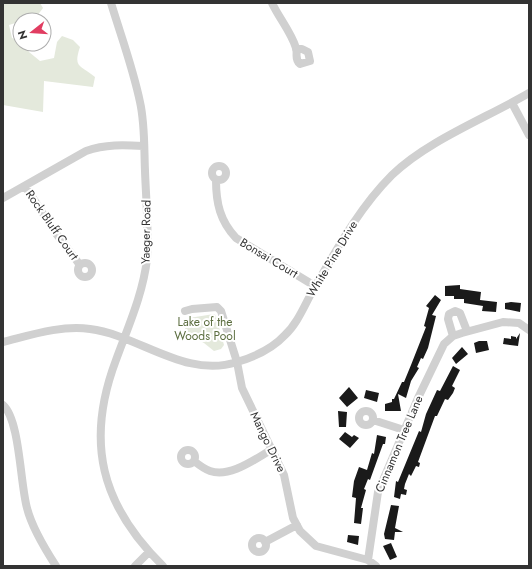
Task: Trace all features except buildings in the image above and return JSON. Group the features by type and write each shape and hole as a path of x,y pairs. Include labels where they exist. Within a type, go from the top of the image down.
{"street":[{"name":"Yaeger Road","path":"111,3 140,102 144,146 147,224 146,259 140,292 109,378 103,402 101,448 107,479 116,506 131,531 163,566"},
{"path":"272,3 296,49"},
{"name":"White Pine Drive","path":"124,339 190,363 209,366 237,362 267,349 287,334 357,217 375,193 393,174 424,151 529,93"},
{"path":"512,103 529,135"},
{"path":"3,198 77,155 92,149 115,145 144,146"},
{"name":"Bonsai Court","path":"216,180 218,208 222,221 236,238 315,286"},
{"name":"Rock Bluff Court","path":"25,186 55,232 80,265"},
{"name":"Mango Drive","path":"185,311 192,308 217,307 221,311 237,362 242,388 284,475 292,518 303,534 316,546 368,560 376,566"},
{"path":"467,331 460,313 456,311 449,314 448,319 452,336 503,322 518,323 529,330"},
{"path":"3,342 54,330 79,328 100,330 124,339"},
{"name":"Cinnamon Tree Lane","path":"368,560 378,492 404,430 444,344 452,336"},
{"path":"3,404 13,419 21,482 27,510 56,566"},
{"path":"373,420 404,430"},
{"path":"194,461 208,471 224,472 241,466 271,450"},
{"path":"265,542 297,525"},
{"path":"135,566 149,552"}],"green space":[{"path":"3,3 40,3 43,8 40,12 12,12 12,24 9,25 12,38 12,52 29,52 40,61 54,58 57,42 62,36 73,40 80,47 77,59 79,65 95,77 93,87 44,81 43,112 3,105"},
{"name":"Lake of the Woods Pool","path":"214,314 216,316 224,345 221,349 214,351 204,343 184,332 189,318"}]}
